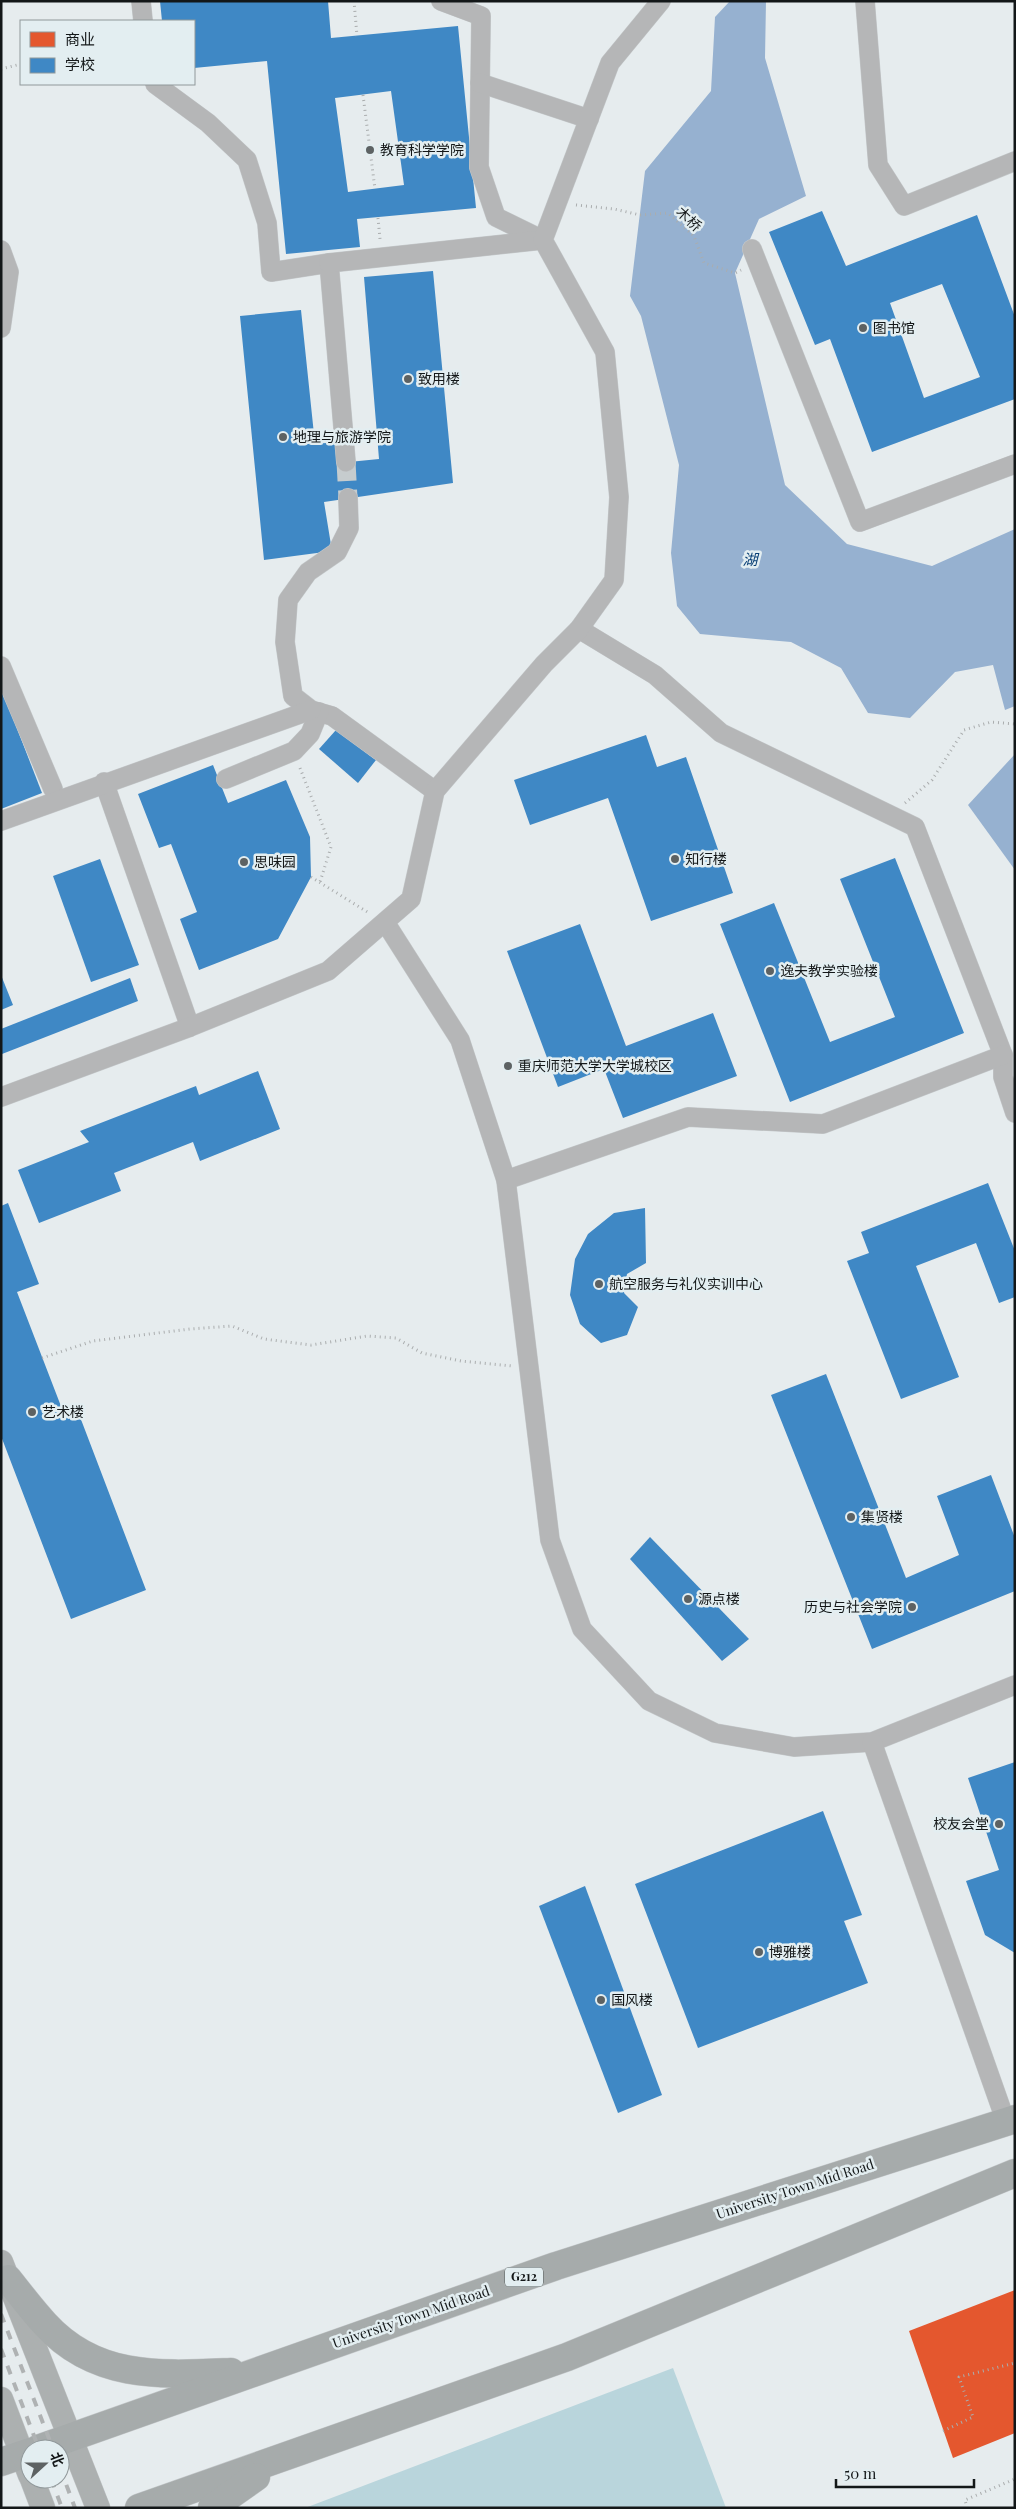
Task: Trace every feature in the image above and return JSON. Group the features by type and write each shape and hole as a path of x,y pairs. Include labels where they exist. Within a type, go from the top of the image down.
{"highway":[{"name":"University Town Mid Road","path":"67,2439 556,2266 1010,2121"},
{"path":"139,2508 567,2357 1015,2173"},
{"path":"5,2270 46,2325 69,2345 94,2360 129,2371 167,2375 258,2371"},
{"path":"212,2508 294,2453"}],"main road":[{"path":"5,2270 98,2508"},
{"path":"1,2399 20,2447"},
{"path":"36,2489 43,2508"}],"street":[{"path":"141,1 143,20"},
{"path":"1,1097 190,1027 328,971 411,899 435,791 544,664 579,629 614,580 618,487 605,352 543,240 496,217 479,167 480,16 441,1"},
{"path":"543,240 610,64 661,1"},
{"path":"865,1 878,166 904,206 1014,163"},
{"path":"480,83 589,119"},
{"path":"156,85 208,123 247,160 267,223 271,272 329,263 543,240"},
{"path":"752,249 860,522 1015,464"},
{"path":"1,250 9,272 1,328"},
{"path":"329,263 346,462"},
{"path":"348,498 350,528 337,552 308,572 288,600 285,642 293,696 315,711 332,716 435,791"},
{"path":"579,629 655,675 721,733 915,827 1003,1055 1003,1077 1011,1089 1015,1112"},
{"path":"1,666 53,789"},
{"path":"226,779 294,751 310,734 315,711"},
{"path":"1,821 104,782 315,711"},
{"path":"104,782 190,1027"},
{"path":"385,922 460,1040 506,1180 550,1540 582,1629 649,1701 715,1734 794,1747 872,1742 1015,1685"},
{"path":"506,1180 688,1117 823,1124 1003,1055"},
{"path":"872,1742 1010,2121"}],"path":[{"path":"354,1 357,36"},
{"path":"1,70 20,64"},
{"path":"363,95 375,189"},
{"name":"木桥","path":"571,211 578,204 640,215 668,213 694,236 704,263 735,273"},
{"path":"890,815 932,780 964,730 991,722 1015,724"},
{"path":"294,751 331,847 320,882"},
{"path":"311,877 385,922"},
{"path":"42,1358 92,1341 232,1326 264,1339 311,1345 367,1336 396,1338 422,1353 461,1361 511,1365 531,1386"},
{"path":"943,2431 972,2417 959,2378 1015,2363"},
{"path":"967,2508 965,2500 1015,2479"}],"shaded area":[{"path":"673,2368 726,2508 305,2508"}],"water":[{"name":"湖","path":"730,1 766,1 765,58 806,196 759,219 735,273 785,485 847,544 932,566 1015,529 1015,706 1005,710 993,665 955,672 910,718 868,713 841,668 791,642 700,634 677,606 671,553 679,465 641,316 630,296 645,171 711,91 715,17"},
{"path":"1015,754 1015,870 968,805"}],"building: 商业":[{"path":"1015,2290 1015,2433 953,2458 909,2331"}],"building: 学校":[{"path":"160,1 328,1 331,38 458,26 476,208 357,219 360,247 286,254 267,61 195,68 195,20 162,20","holes":["391,91 404,185 348,192 335,98"]},
{"name":"图书馆","path":"822,211 846,266 977,215 1015,317 1015,399 872,452 830,339 815,345 769,232","holes":["942,284 980,377 924,398 890,303"]},
{"name":"致用楼","path":"433,271 453,483 324,502 332,551 264,560 240,316 301,310 315,444 336,442 339,463 379,459 364,277"},
{"path":"1,687 42,793 1,809"},
{"path":"336,730 376,760 358,783 319,749"},
{"name":"知行楼","path":"646,735 657,767 686,757 733,893 651,921 608,798 530,825 514,780"},
{"name":"思味园","path":"213,765 228,803 286,780 310,837 311,877 278,939 199,970 180,919 197,912 171,844 159,848 138,794"},
{"name":"逸夫教学实验楼","path":"895,858 964,1033 790,1102 720,924 774,903 830,1042 895,1017 840,879"},
{"path":"100,859 139,965 91,982 53,876"},
{"path":"580,924 626,1046 713,1013 737,1076 623,1118 604,1069 558,1087 507,951"},
{"path":"1,975 13,1005 1,1010"},
{"path":"130,978 138,1001 2,1054 1,1029"},
{"path":"258,1071 280,1129 200,1161 193,1142 114,1173 121,1191 39,1223 18,1170 89,1142 80,1131 196,1086 199,1095"},
{"path":"988,1183 1015,1251 1015,1297 999,1303 976,1243 916,1266 959,1377 901,1399 847,1261 869,1253 861,1232"},
{"name":"艺术楼","path":"8,1203 39,1284 17,1292 64,1414 77,1409 146,1590 71,1619 1,1436 1,1206"},
{"name":"航空服务与礼仪实训中心","path":"645,1208 646,1263 627,1274 624,1293 638,1307 627,1335 601,1343 580,1324 570,1295 575,1259 588,1234 614,1213"},
{"name":"集贤楼","path":"826,1374 906,1578 959,1555 937,1496 991,1475 1015,1538 1015,1591 872,1649 771,1395"},
{"name":"源点楼","path":"650,1537 749,1639 722,1661 630,1559"},
{"name":"校友会堂","path":"1015,1762 1015,1953 985,1935 966,1881 999,1870 968,1778"},
{"name":"博雅楼","path":"823,1811 862,1915 844,1921 868,1983 698,2048 635,1884"},
{"name":"国风楼","path":"585,1886 662,2095 618,2113 539,1906"}],"tunnel":[{"path":"346,462 348,498"}],"railway":[{"path":"1,2314 49,2439"},
{"path":"1,2349 35,2439"},
{"path":"55,2489 62,2508"},
{"path":"68,2489 75,2508"}],"place":[{"name":"教育科学学院","path":"370,150"},
{"name":"图书馆","path":"863,328"},
{"name":"致用楼","path":"408,379"},
{"name":"地理与旅游学院","path":"283,437"},
{"name":"知行楼","path":"675,859"},
{"name":"思味园","path":"244,862"},
{"name":"逸夫教学实验楼","path":"770,971"},
{"name":"重庆师范大学大学城校区","path":"508,1066"},
{"name":"航空服务与礼仪实训中心","path":"599,1284"},
{"name":"艺术楼","path":"32,1412"},
{"name":"集贤楼","path":"851,1517"},
{"name":"源点楼","path":"688,1599"},
{"name":"历史与社会学院","path":"912,1607"},
{"name":"校友会堂","path":"999,1824"},
{"name":"博雅楼","path":"759,1952"},
{"name":"国风楼","path":"601,2000"}]}
